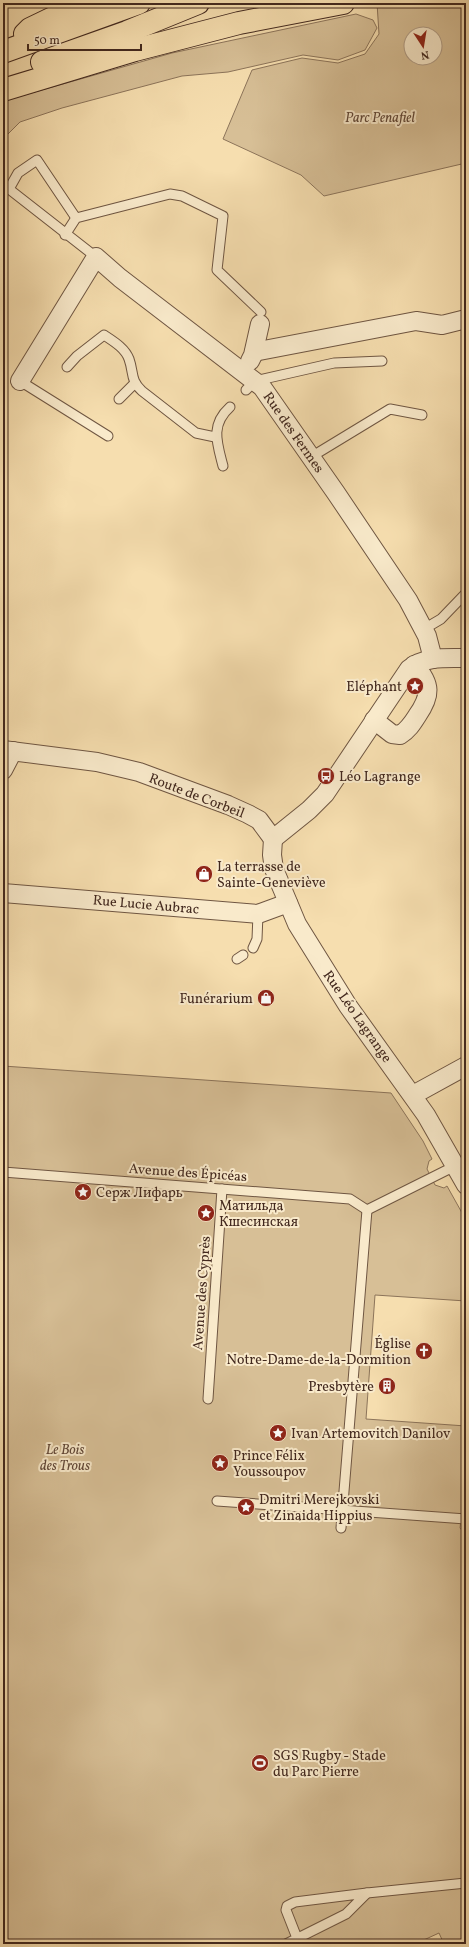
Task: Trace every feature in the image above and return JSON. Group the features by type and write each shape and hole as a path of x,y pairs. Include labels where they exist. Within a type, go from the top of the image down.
{"highway":[{"path":"8,51 30,29 84,3"},
{"path":"8,51 139,3"},
{"path":"3,75 68,54 198,3"},
{"path":"3,90 142,48 239,23 343,3"}],"street":[{"path":"20,381 96,257"},
{"name":"Rue des Fermes","path":"96,257 248,381 262,387 312,457 408,600 424,629 433,658"},
{"path":"248,381 261,318"},
{"path":"254,352 416,321 442,325 466,319"},
{"path":"273,838 309,810 325,794 405,674 414,665 433,658 466,658"},
{"path":"374,720 392,734 400,735 412,725 427,700 427,687 425,680 414,665"},
{"path":"3,770 8,751"},
{"name":"Route de Corbeil","path":"8,751 97,762 139,772 228,805 248,814 259,820 273,838"},
{"name":"Rue Léo Lagrange","path":"273,838 272,855 274,868 297,924 348,1006 413,1095 441,1139 466,1185"},
{"name":"Rue Lucie Aubrac","path":"3,893 251,913 288,904"},
{"path":"413,1095 466,1066"}],"lane":[{"path":"76,218 37,160 18,173 9,189 96,257"},
{"path":"65,234 76,218 170,194 182,196 223,216 217,270 261,318"},
{"path":"67,367 77,356 104,335 117,343 129,358 134,384 196,433 215,437"},
{"path":"248,381 334,363 382,361"},
{"path":"20,381 108,436"},
{"path":"119,399 134,384"},
{"path":"223,466 215,437 222,414 230,407"},
{"path":"312,457 390,408 422,415"},
{"path":"424,629 441,619 466,593"},
{"path":"251,913 257,939 253,948"},
{"path":"341,1528 367,1210 455,1166"},
{"name":"Avenue des Épicéas","path":"3,1172 350,1199 367,1210"},
{"name":"Avenue des Cyprès","path":"208,1399 222,1189"},
{"path":"217,1501 466,1519"},
{"path":"297,1938 286,1910 287,1906 295,1902 466,1883"},
{"path":"286,1944 346,1914 367,1894"}],"green space":[{"name":"Parc Penafiel","path":"377,3 466,3 466,163 324,196 301,175 223,139 252,70 302,58 338,63 365,54 379,34"},
{"path":"356,14 373,20 377,28 365,50 338,60 303,55 228,72 182,76 62,108 20,122 3,139 3,101 172,53"},
{"name":"Le Bois des Trous","path":"3,1066 391,1093 423,1141 432,1159 429,1161 427,1169 435,1185 444,1188 447,1186 466,1220 466,1301 375,1295 366,1419 466,1426 466,1507 462,1510 460,1528 466,1535 466,1638 462,1638 466,1670 466,1940 458,1944 444,1944 439,1933 415,1944 3,1944"}],"place":[{"name":"Eléphant","path":"415,686"},
{"name":"Léo Lagrange","path":"326,776"},
{"name":"La terrasse de Sainte-Geneviève","path":"204,874"},
{"name":"Funérarium","path":"266,998"},
{"name":"Серж Лифарь","path":"83,1192"},
{"name":"Матильда Кшесинская","path":"206,1213"},
{"name":"Église Notre-Dame-de-la-Dormition","path":"424,1351"},
{"name":"Presbytère","path":"387,1386"},
{"name":"Ivan Artemovitch Danilov","path":"278,1433"},
{"name":"Prince Félix Youssoupov","path":"220,1463"},
{"name":"Dmitri Merejkovski et Zinaida Hippius","path":"246,1507"},
{"name":"SGS Rugby - Stade du Parc Pierre","path":"260,1763"}]}
